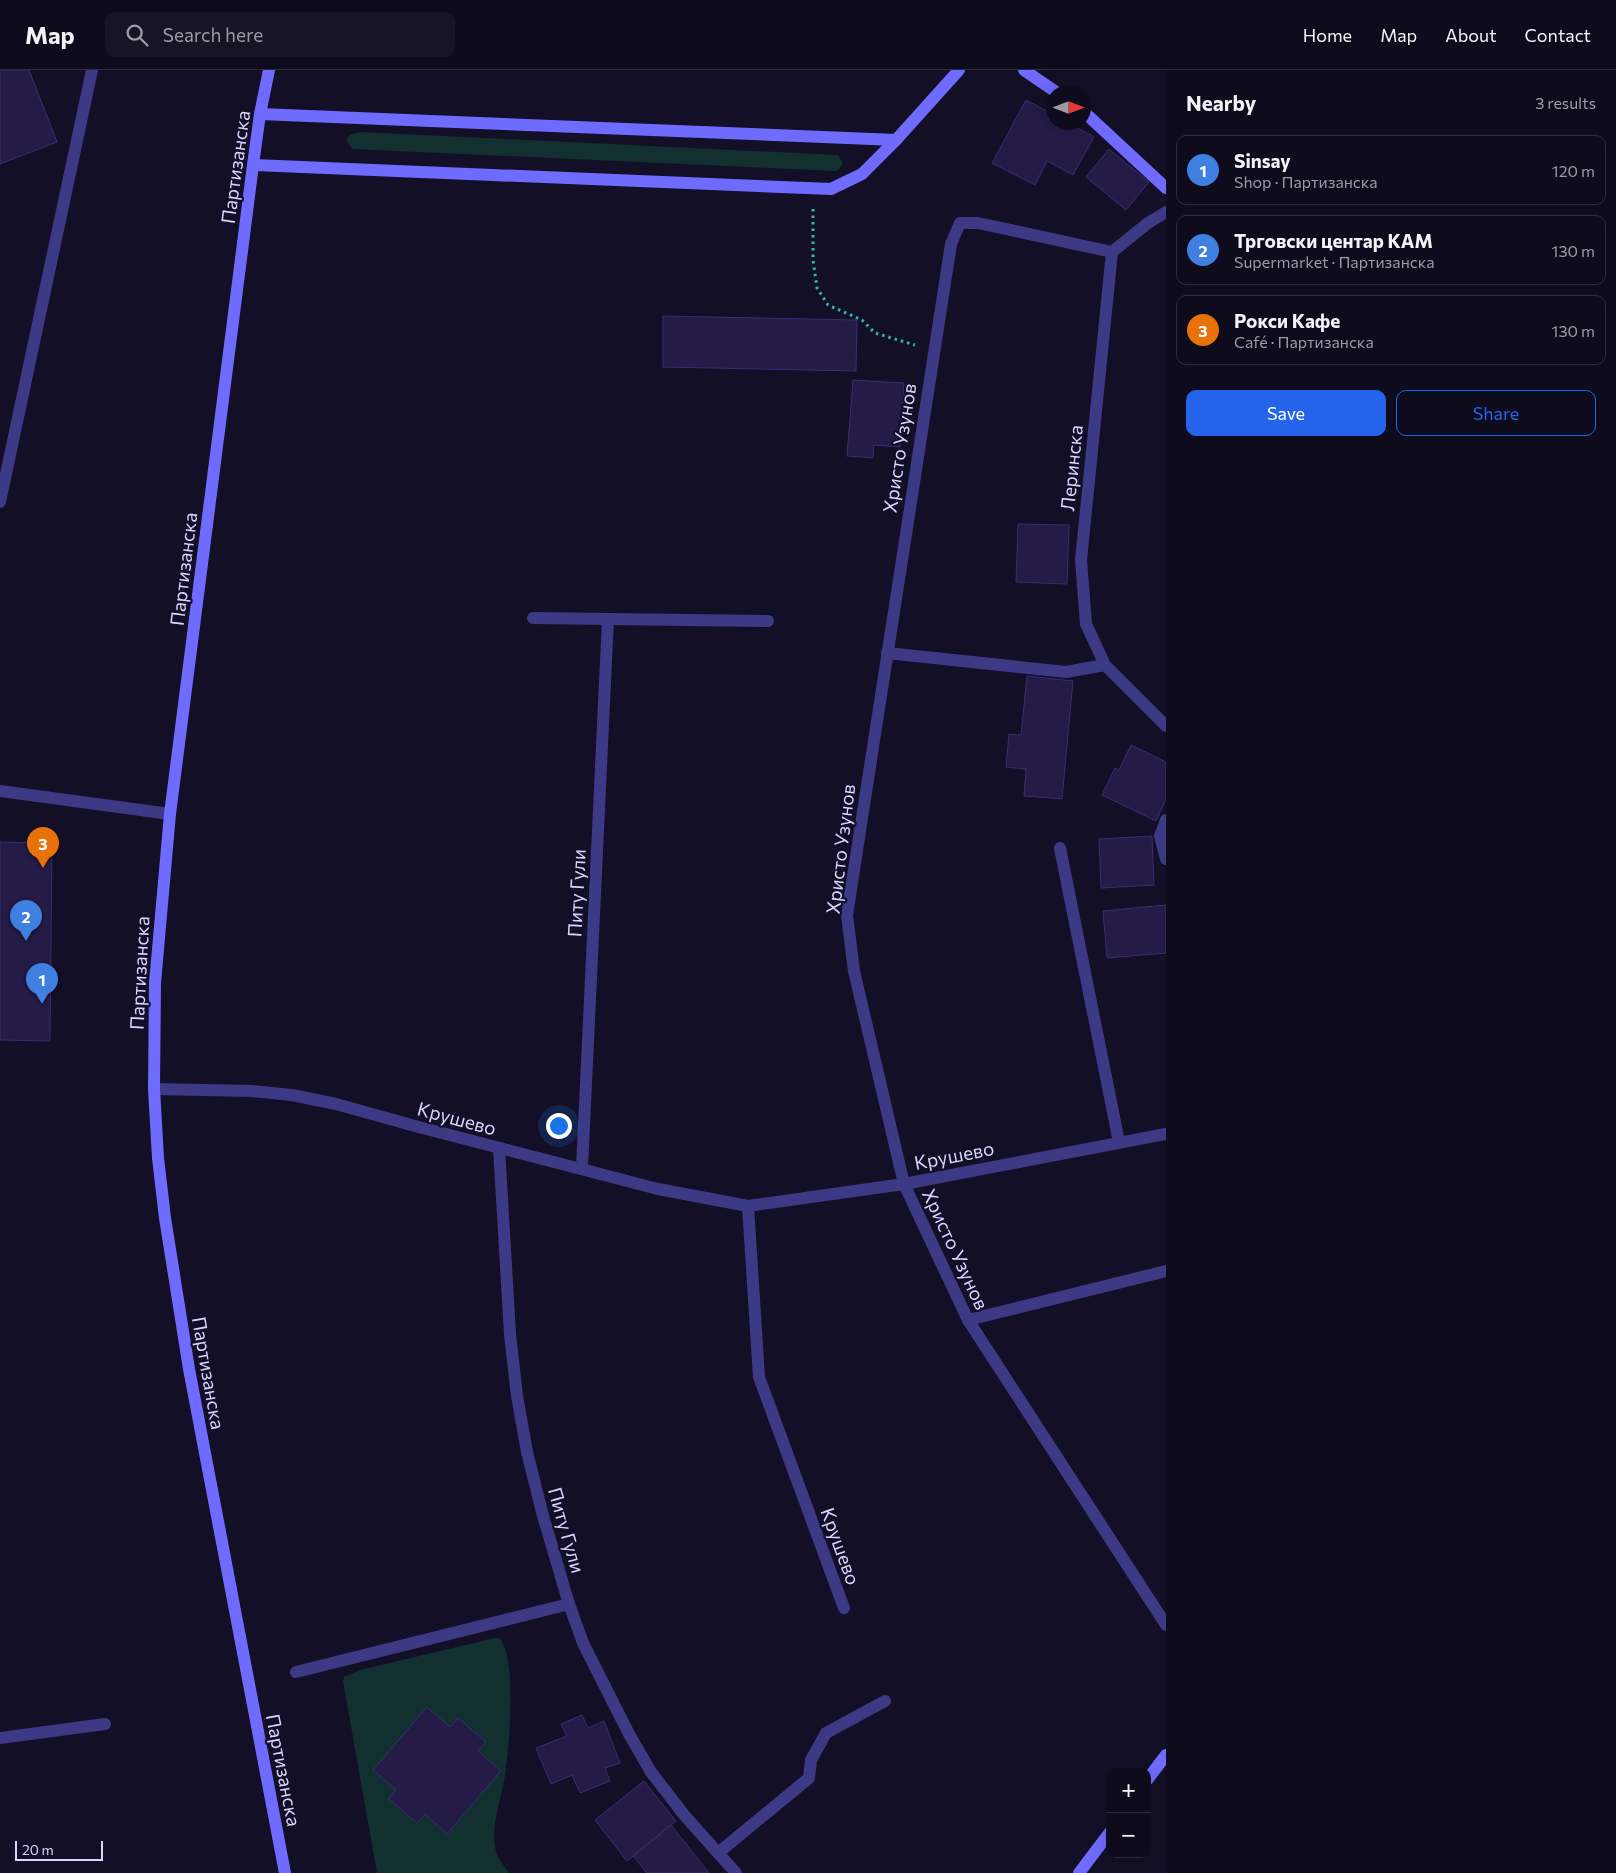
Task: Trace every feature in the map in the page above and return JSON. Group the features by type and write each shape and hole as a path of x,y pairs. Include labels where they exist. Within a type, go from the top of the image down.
{"street":[{"path":"0,502 92,70"},
{"name":"Партизанска","path":"269,70 260,114 253,165 170,814 155,984 154,1089 160,1175 188,1369 285,1873"},
{"path":"253,165 831,189 862,174 896,140 959,70"},
{"path":"1024,70 1046,85"},
{"path":"260,114 896,140"},
{"path":"1091,118 1166,188"},
{"path":"1112,252 1148,223 1166,212"},
{"name":"Христо Узунов","path":"1112,252 978,223 960,223 951,244 848,915 854,971 904,1184 968,1320 1166,1624"},
{"name":"Леринска","path":"1112,252 1081,560 1086,624 1105,665 1166,726"},
{"path":"533,618 768,621"},
{"name":"Питу Гули","path":"582,1168 608,619"},
{"path":"887,652 1066,672 1105,665"},
{"path":"0,791 170,814"},
{"path":"1166,820 1160,836 1166,859"},
{"path":"1060,848 1118,1142"},
{"name":"Крушево","path":"154,1089 252,1091 292,1095 336,1104 658,1189 748,1206 904,1184 1166,1134"},
{"name":"Питу Гули","path":"499,1148 510,1334 517,1396 529,1461 569,1604 583,1643 629,1734 651,1772 685,1816 736,1873"},
{"name":"Крушево","path":"748,1206 759,1377 844,1608"},
{"path":"968,1320 1166,1271"},
{"path":"296,1672 569,1604"},
{"path":"718,1853 809,1778 811,1760 826,1733 885,1701"},
{"path":"0,1738 105,1724"},
{"path":"1151,1775 1166,1755"},
{"path":"1079,1873 1106,1837"}],"path":[{"path":"813,188 813,260 817,288 828,305 862,320 875,333 934,350"}],"green space":[{"path":"360,132 838,155 843,163 836,171 352,149 346,140 350,135"},
{"path":"499,1638 505,1648 510,1685 510,1708 508,1754 496,1816 494,1838 500,1860 509,1873 377,1873 343,1681 344,1677 360,1670"}],"building":[{"path":"0,70 29,70 57,142 0,164"},
{"path":"1026,100 1046,111 1046,130 1081,130 1094,137 1073,175 1047,161 1035,185 992,163"},
{"path":"1109,149 1149,182 1126,210 1086,177"},
{"path":"663,316 857,320 856,371 663,367"},
{"path":"853,380 904,383 900,447 874,445 873,458 847,456"},
{"path":"1018,524 1069,525 1067,584 1016,582"},
{"path":"1027,676 1073,681 1062,799 1024,796 1026,769 1006,767 1009,734 1021,735"},
{"path":"1131,745 1166,762 1166,799 1156,821 1102,795 1115,768 1119,770"},
{"path":"1152,836 1154,885 1101,888 1099,839"},
{"path":"0,842 52,843 50,1041 0,1040"},
{"path":"1166,905 1166,953 1107,958 1103,911"},
{"path":"427,1707 450,1727 458,1718 486,1742 478,1751 501,1771 447,1834 425,1814 417,1823 389,1799 396,1790 373,1770"},
{"path":"582,1715 588,1728 604,1721 620,1763 605,1768 610,1781 580,1793 572,1775 551,1784 536,1748 567,1736 561,1724"},
{"path":"644,1781 676,1821 627,1861 595,1820"},
{"path":"671,1825 709,1873 647,1873 633,1856"}],"place":[{"name":"Рокси Кафе","path":"43,868"},
{"name":"Трговски центар КАМ","path":"26,941"},
{"name":"Sinsay","path":"42,1004"}]}
